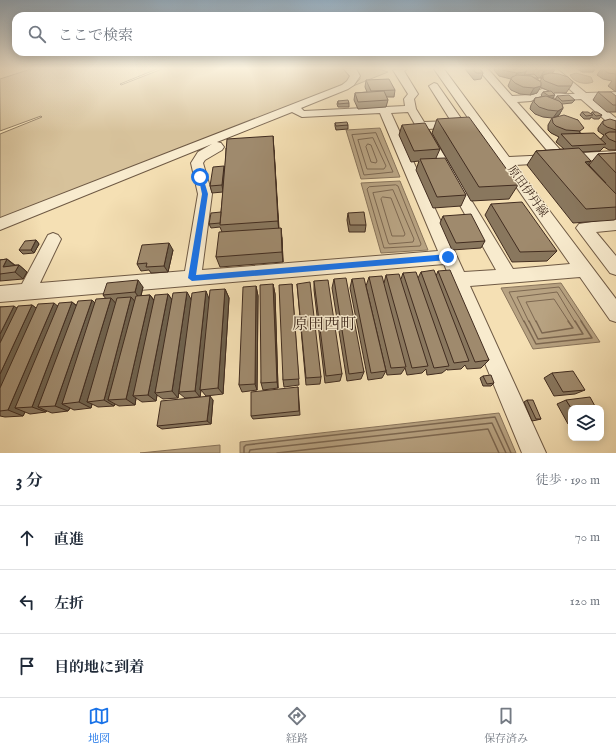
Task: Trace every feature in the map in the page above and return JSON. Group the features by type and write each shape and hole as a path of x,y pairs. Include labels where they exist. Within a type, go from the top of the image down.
{"street":[{"path":"0,224 334,90"},
{"path":"411,90 413,94 409,99 411,109 508,276"},
{"path":"437,90 459,124"},
{"name":"原田伊丹線","path":"455,90 616,314"},
{"path":"502,90 561,158"},
{"path":"576,90 616,124"},
{"path":"510,99 531,98 542,92 565,97 616,95"},
{"path":"293,107 302,114 411,109"},
{"path":"384,110 534,453"},
{"path":"421,126 478,122"},
{"path":"192,278 205,194 197,163 203,154 218,147 216,144 209,147 203,143"},
{"path":"506,161 616,155"},
{"path":"576,157 586,168"},
{"path":"616,224 584,228 616,268"},
{"path":"561,237 590,236"},
{"path":"3,311 13,293 53,239"},
{"path":"13,293 448,257"},
{"path":"459,280 584,270"}],"shaded area":[{"path":"0,90 330,90 0,221 0,134 42,117 41,116 0,131"}],"water":[{"path":"380,128 400,177 361,179 346,130"},
{"path":"400,181 428,250 381,253 361,183"},
{"path":"561,283 600,342 533,349 501,288"},
{"path":"499,413 516,453 240,453 240,442"},
{"path":"220,445 220,453 140,453"}],"building":[{"path":"384,91 388,100 358,102 355,93"},
{"path":"551,91 555,95 549,96 543,92"},
{"path":"598,92 611,92 616,96 616,105 613,105"},
{"path":"569,95 575,100 562,101 557,96"},
{"path":"546,96 559,101 563,108 558,111 548,110 539,107 534,102 535,98"},
{"path":"348,100 349,103 338,104 338,101"},
{"path":"582,112 588,112 593,115 586,116"},
{"path":"592,112 597,112 602,115 596,116"},
{"path":"564,115 578,120 584,128 580,131 566,130 556,126 553,123 552,118"},
{"path":"469,117 518,185 479,187 437,119"},
{"path":"610,119 616,121 616,130 603,124 603,121"},
{"path":"347,122 348,125 336,126 335,123"},
{"path":"425,123 440,149 414,151 402,125"},
{"path":"609,132 616,132 616,142 609,139 605,134"},
{"path":"594,133 606,144 572,146 561,134"},
{"path":"273,136 278,221 220,225 227,139"},
{"path":"579,148 591,161 585,162 616,194 616,207 586,209 536,151"},
{"path":"616,153 616,173 598,154"},
{"path":"445,158 466,195 437,197 420,159"},
{"path":"224,166 222,185 210,186 213,167"},
{"path":"522,202 557,251 520,252 491,204"},
{"path":"221,212 220,223 209,224 211,213"},
{"path":"364,212 366,225 350,225 348,213"},
{"path":"471,214 485,241 456,243 443,216"},
{"path":"281,228 282,252 216,257 219,232"},
{"path":"36,240 31,250 19,250 25,241"},
{"path":"169,243 164,266 146,267 147,263 137,264 142,245"},
{"path":"7,259 3,267 19,265 15,272 0,274 0,260"},
{"path":"434,270 469,361 454,363 421,272"},
{"path":"450,270 489,360 475,362 438,271"},
{"path":"416,272 449,366 434,368 403,273"},
{"path":"399,274 428,366 412,368 386,275"},
{"path":"382,276 406,367 391,368 369,277"},
{"path":"346,278 364,372 349,374 334,279"},
{"path":"364,278 386,371 371,373 352,279"},
{"path":"138,280 135,292 103,295 107,283"},
{"path":"328,280 342,374 326,376 314,281"},
{"path":"310,282 321,377 306,378 297,284"},
{"path":"273,284 277,382 261,383 260,285"},
{"path":"292,284 299,379 283,380 279,285"},
{"path":"256,286 255,384 239,385 243,287"},
{"path":"225,289 218,388 200,390 210,290"},
{"path":"206,291 195,391 179,392 192,293"},
{"path":"187,292 172,391 155,393 173,293"},
{"path":"168,294 148,395 133,396 155,295"},
{"path":"150,295 126,399 108,400 136,296"},
{"path":"131,297 104,400 87,402 117,298"},
{"path":"111,298 79,402 62,404 96,299"},
{"path":"92,300 55,406 38,407 78,301"},
{"path":"72,302 32,407 15,408 59,303"},
{"path":"54,303 8,410 0,411 0,388 38,304"},
{"path":"32,305 0,374 0,343 18,306"},
{"path":"14,306 0,334 0,307"},
{"path":"573,371 585,390 563,392 552,373"},
{"path":"491,375 494,383 487,384 483,376"},
{"path":"298,387 299,411 251,416 251,392"},
{"path":"210,396 207,421 157,426 161,401"},
{"path":"590,397 594,405 569,405 566,400"},
{"path":"527,400 533,400 541,419 536,419"}],"district":[{"name":"原田西町","path":"324,323"}],"route":[{"path":"200,177 205,194 192,278 448,257"}]}
